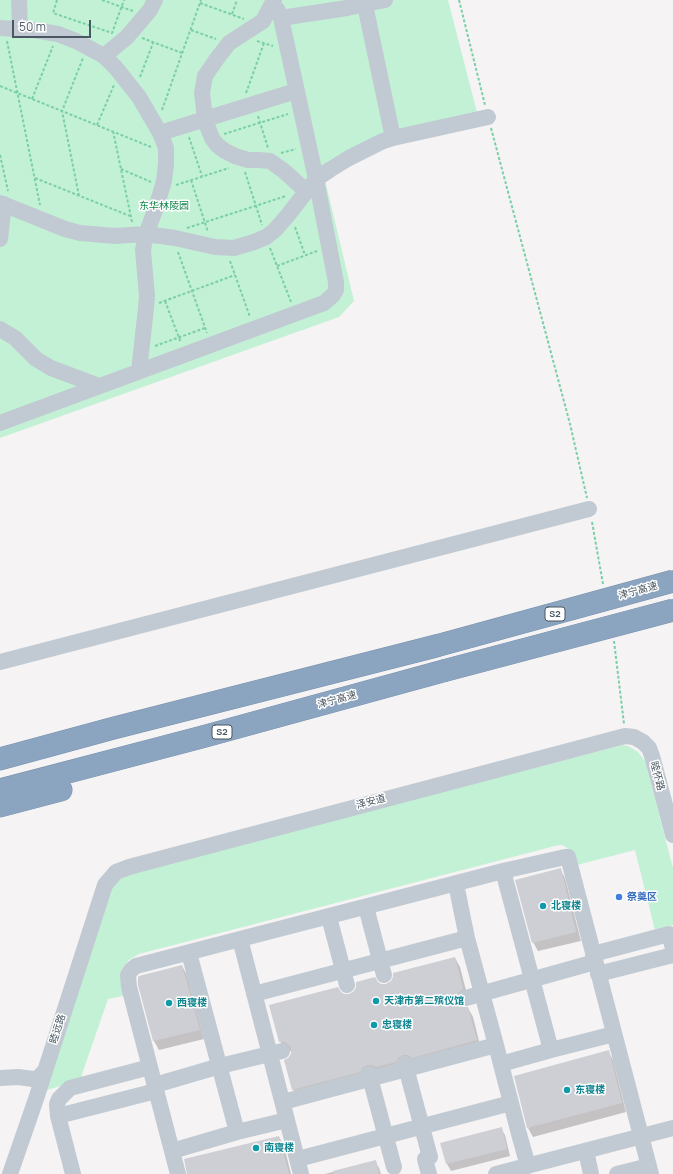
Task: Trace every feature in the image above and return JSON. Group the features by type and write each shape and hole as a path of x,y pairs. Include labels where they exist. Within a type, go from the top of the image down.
{"highway":[{"name":"津宁高速","path":"0,759 114,728 436,646 673,581"},
{"name":"津宁高速","path":"0,790 673,610"},
{"path":"0,753 114,728"},
{"path":"0,806 64,789 112,773 202,737"}],"street":[{"path":"19,0 8,28 58,34 88,46 104,56 119,71 135,92 158,130 166,148 166,164 162,188 140,234 147,296 139,371"},
{"path":"104,56 130,34 146,15 155,0"},
{"path":"0,424 324,303 333,295 336,290 336,282 329,247 308,188 308,146 281,18 274,0"},
{"path":"274,0 263,21 229,43 205,76 202,93 205,118 212,138 225,152 248,160 272,160 294,180 308,188"},
{"path":"281,18 365,5 385,0"},
{"path":"365,5 393,138"},
{"path":"158,130 186,125 296,90"},
{"path":"0,238 5,204 66,229 80,233 115,236 140,234 169,237 219,247 234,248 266,237 275,230 290,213 308,188 331,169 348,158 383,141 393,138 488,117"},
{"path":"0,329 15,338 36,359 51,368 99,386"},
{"path":"0,662 589,509"},
{"name":"睦怀路","path":"625,736 634,737 643,742 649,748 673,835"},
{"name":"泽安道","path":"105,884 116,872 129,867 625,736"},
{"path":"178,1174 129,987 128,975 131,970 136,966 189,952 562,857 568,857 650,1170 617,1174"},
{"path":"503,871 551,1050"},
{"name":"睦远路","path":"10,1174 36,1099 105,884"},
{"path":"456,884 467,938 519,1134 533,1168"},
{"path":"366,907 382,968"},
{"path":"329,917 345,978"},
{"path":"466,998 596,963 669,934 673,947"},
{"path":"254,994 345,978 382,968 467,938"},
{"path":"240,939 254,994 276,1052 282,1102 300,1166 386,1136 511,1103"},
{"path":"189,952 237,1132"},
{"path":"501,1064 614,1034"},
{"path":"282,1102 370,1076 496,1045"},
{"path":"0,1081 18,1081 33,1086 36,1099 57,1110 156,1088 220,1066 276,1052"},
{"path":"73,1174 57,1110 59,1099 70,1088 150,1067"},
{"path":"406,1067 422,1126 428,1163"},
{"path":"0,1078 18,1077 33,1079 38,1078 44,1072"},
{"path":"370,1076 386,1136 399,1168"},
{"path":"172,1151 237,1132 287,1120"},
{"path":"496,1174 533,1168 586,1150 673,1128"},
{"path":"586,1150 591,1174"}],"path":[{"path":"57,0 53,13 112,33 124,0"},
{"path":"102,0 146,15"},
{"path":"232,14 237,0"},
{"path":"459,0 488,117 570,424 589,509 604,587"},
{"path":"158,130 190,30 201,2 259,24"},
{"path":"8,28 18,93 43,219"},
{"path":"190,30 229,43"},
{"path":"32,99 58,34"},
{"path":"130,34 182,54"},
{"path":"252,39 276,47"},
{"path":"135,92 153,43"},
{"path":"264,43 247,106 260,123 272,160 308,146"},
{"path":"79,196 62,111 88,46"},
{"path":"97,125 119,71"},
{"path":"0,86 166,153"},
{"path":"212,138 301,110"},
{"path":"186,125 202,176"},
{"path":"113,131 130,216 140,234"},
{"path":"0,156 5,204"},
{"path":"121,169 162,188 235,166"},
{"path":"244,170 266,237 295,313"},
{"path":"35,178 130,216"},
{"path":"191,180 205,222 235,275 254,328"},
{"path":"211,344 192,291 169,237 170,233 308,188"},
{"path":"290,213 305,255"},
{"path":"277,266 329,247"},
{"path":"146,308 235,275"},
{"path":"165,300 185,354"},
{"path":"155,347 205,328"},
{"path":"614,640 625,736"}],"green space":[{"name":"东华林陵园","path":"0,0 448,0 480,124 397,141 325,180 354,301 339,317 0,438"},
{"path":"623,745 628,746 638,752 645,761 673,868 673,925 655,930 635,850 577,865 573,855 566,847 561,845 139,954 129,960 123,967 122,973 127,995 108,999 80,1080 47,1090 111,890 119,879 130,872"}],"building":[{"name":"北寝楼","path":"561,868 576,932 532,943 515,880"},
{"name":"忠寝楼","path":"455,957 463,989 457,995 457,1000 463,1007 468,1007 477,1040 412,1058 408,1055 403,1055 398,1058 396,1062 376,1067 367,1065 363,1067 360,1072 292,1090 284,1060 291,1054 291,1048 285,1042 279,1042 269,1005 338,987 344,994 349,994 354,991 356,982 375,977 381,984 386,984 391,981 393,973"},
{"name":"西寝楼","path":"182,965 200,1030 153,1041 138,985 138,977"},
{"name":"东寝楼","path":"609,1050 622,1103 527,1128 514,1076"},
{"path":"502,1127 507,1149 446,1164 440,1143"},
{"name":"南寝楼","path":"279,1136 289,1174 187,1174 184,1159"},
{"path":"376,1160 379,1174 333,1174 333,1171"}],"place":[{"name":"祭奠区","path":"619,897"},
{"name":"北寝楼","path":"543,906"},
{"name":"天津市第二殡仪馆","path":"376,1001"},
{"name":"西寝楼","path":"169,1003"},
{"name":"忠寝楼","path":"374,1025"},
{"name":"东寝楼","path":"567,1090"},
{"name":"南寝楼","path":"256,1148"}]}
